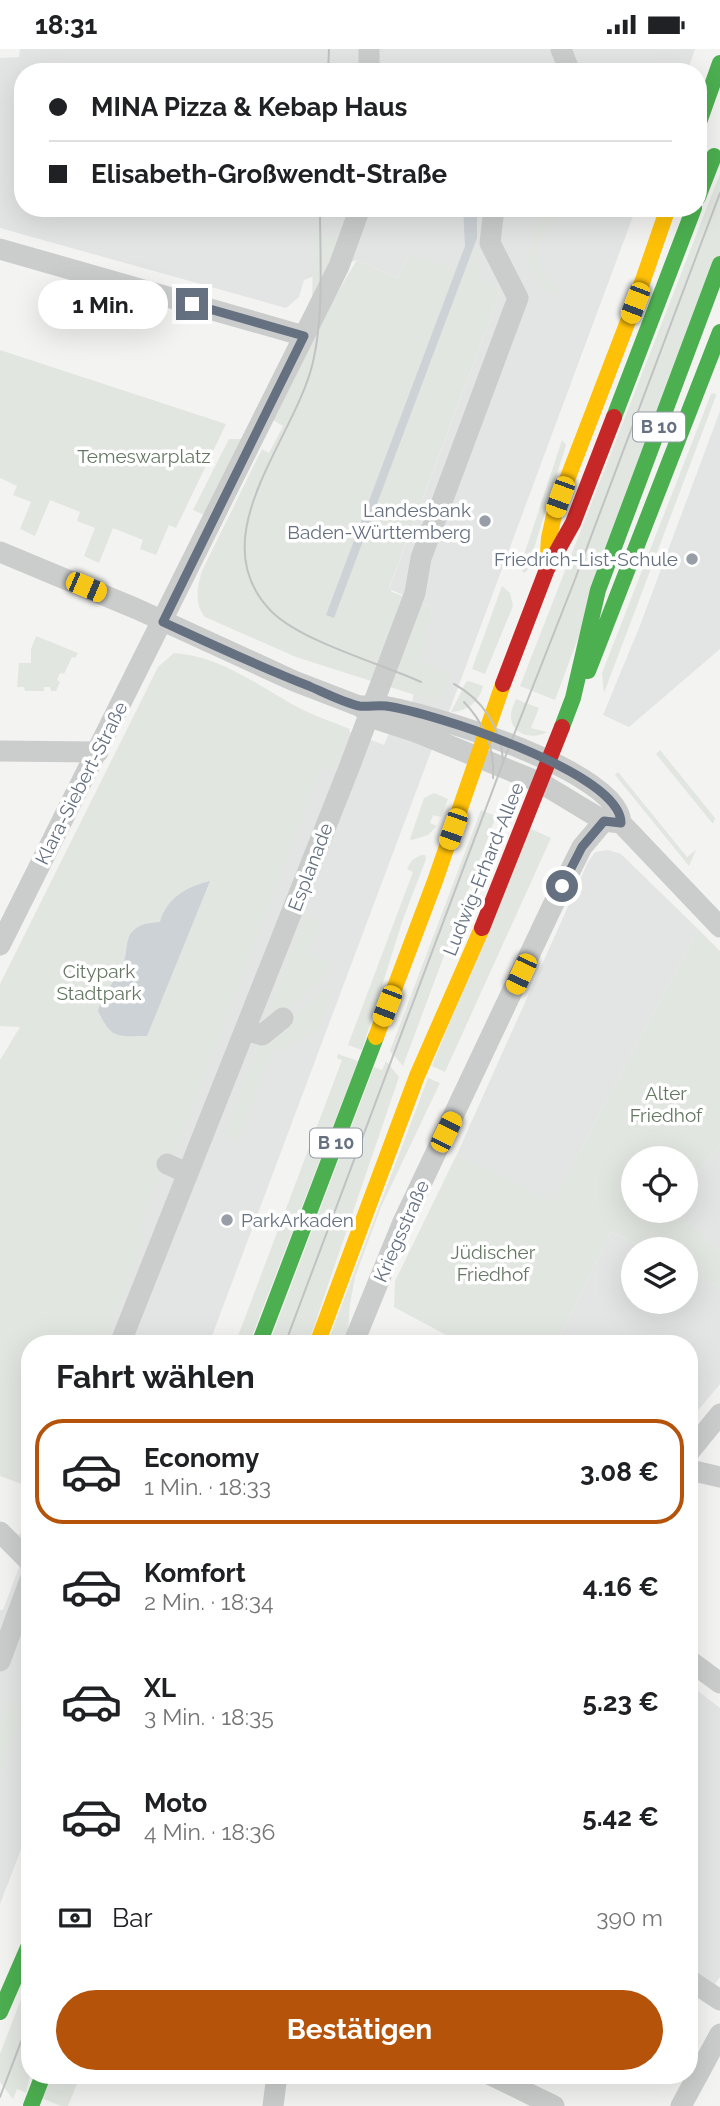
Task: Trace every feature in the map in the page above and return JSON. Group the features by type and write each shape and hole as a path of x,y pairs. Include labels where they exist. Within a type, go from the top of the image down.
{"main road":[{"path":"707,118 720,63"},
{"path":"707,174 714,156"},
{"name":"Ludwig-Erhard-Allee","path":"262,1335 435,881 547,569 548,538 555,512 665,217"},
{"name":"B 10","path":"547,569 573,523 691,217"},
{"name":"B 10","path":"573,698 598,590 720,264"},
{"name":"Ludwig-Erhard-Allee","path":"320,1335 417,1076 475,946 573,698 595,657 720,332"},
{"path":"0,2012 21,1964"},
{"path":"31,2106 40,2084"}],"street":[{"name":"Klara-Siebert-Straße","path":"0,945 340,266 357,217"},
{"name":"Esplanade","path":"124,1335 187,1173 234,1040 349,768 421,558 518,298 490,243 493,217"},
{"path":"0,249 304,336"},
{"path":"0,552 137,609 294,681 359,706 379,720 416,732 541,783 612,822 720,927"},
{"path":"359,706 386,706 432,717 550,760 583,779 613,802 621,816 612,822"},
{"path":"0,751 98,753"},
{"name":"Kriegsstraße","path":"357,1335 403,1222 553,905 582,847 612,822"},
{"path":"234,1040 262,1035 283,1018"},
{"path":"167,1164 187,1173"},
{"path":"698,1441 720,1414"},
{"path":"698,1472 720,1477"},
{"path":"1,1533 21,1538"},
{"path":"1,1533 21,1553"},
{"path":"0,1661 21,1603"},
{"path":"698,1667 720,1683"},
{"path":"698,1985 720,2000"},
{"path":"698,2075 720,2035"},
{"path":"273,2106 276,2084"},
{"path":"509,2084 554,2106"},
{"path":"681,2106 693,2084"}],"shaded area":[{"path":"20,49 695,49 690,63 14,63 14,217 633,217 447,717 411,707 432,607 389,589 498,299 499,287 408,256 397,278 357,260 304,280 299,297 286,308 0,228 0,58 19,57"},
{"path":"463,217 477,217 477,238 334,618 326,615 465,246"},
{"name":"Friedrich-List-Schule","path":"720,411 720,649 629,727 603,715 639,628"},
{"path":"348,731 384,745 390,731 432,749 212,1335 51,1335 255,834"},
{"path":"608,850 621,854 698,929 554,1204 457,1154 588,862 595,852"},
{"path":"210,881 147,1036 122,1036 112,1032 98,1011 121,968 131,933 143,925 160,922 167,906 179,895"},
{"path":"720,1145 720,1250 688,1223 698,1223 698,1172"},
{"path":"611,1232 621,1237 621,1314 698,1314 698,1276 720,1287 720,1384 698,1410 698,1335 560,1335"},
{"path":"21,1532 21,1549 13,1543"},
{"path":"21,1563 21,1849 0,1904 0,1610 3,1610"},
{"path":"698,1691 720,1708 720,1977 715,1984 698,1972"}],"green space":[{"path":"720,174 720,257 555,700 520,686 703,217 707,217 707,207"},
{"path":"539,217 557,217 538,244 539,263 544,273 560,288 556,295 544,287 531,268 534,232"},
{"path":"339,229 345,229 312,300 314,230 338,239"},
{"path":"478,240 479,279 499,287 498,299 389,588 392,592 432,607 421,662 451,674 440,703 296,657 205,617 197,595 202,571 262,449 269,453 283,426 273,420 334,298 357,260 397,278 408,256 465,273"},
{"name":"Temeswarplatz","path":"0,350 226,424 176,528 169,525 156,555 140,549 143,540 113,528 99,563 84,556 95,528 77,521 80,512 50,500 35,536 20,529 31,502 13,495 17,486 0,478"},
{"path":"715,393 604,693 602,673 711,394"},
{"path":"229,439 244,439 206,516 193,510"},
{"path":"562,440 566,445 527,571 523,573 521,564"},
{"path":"502,586 510,593 513,606 485,674 472,669"},
{"path":"36,636 78,653 75,658 72,657 64,674 60,673 56,691 51,691 50,687 44,687 44,691 25,691 24,687 17,687 19,663 31,663 31,649"},
{"name":"Citypark Stadtpark","path":"174,653 207,660 254,682 299,708 350,729 335,771 322,766 172,1164 161,1172 139,1231 146,1235 108,1335 21,1335 21,1484 0,1476 0,1060 20,1027 0,1026 0,984 158,667"},
{"path":"466,682 483,686 479,697 467,708 451,712"},
{"path":"516,699 539,708 531,728 547,732 535,736 519,732 515,728 511,716"},
{"path":"660,750 715,818 713,824 656,754"},
{"path":"618,772 687,857 696,850 689,866 615,775"},
{"path":"434,793 448,799 441,817 433,815 430,823 437,826 428,835 412,840 410,839 424,798"},
{"path":"481,810 496,816 403,1066 390,1051"},
{"path":"529,828 551,838 445,1072 432,1066"},
{"path":"425,855 426,859 402,922 362,1050 348,1045 413,872 407,869 412,860"},
{"path":"305,914 321,921 308,953 331,962 326,976 270,1024 264,1022"},
{"path":"698,929 720,951 720,1145 698,1172 698,1146 621,1146 621,1223 688,1223 720,1250 720,1287 698,1276 698,1237 621,1237 611,1232 560,1335 446,1335 394,1307 395,1281 457,1154 554,1203"},
{"path":"327,987 332,993 318,1030 312,1028 309,1036 304,1035 302,1042 294,1039 291,1047 283,1044 281,1051 273,1049 239,1140 224,1134 257,1047"},
{"path":"338,1054 358,1061 252,1335 238,1335 342,1060 337,1058"},
{"path":"386,1061 399,1077 311,1335 272,1335 374,1067 382,1070"},
{"path":"428,1078 440,1083 381,1207 355,1277 348,1335 330,1335"},
{"path":"8,1700 21,1705 21,1717 0,1773 0,1722"},
{"path":"21,1999 21,2084 28,2084 26,2093 17,2089 13,2099 0,2082 0,2054"},
{"path":"47,2084 77,2084 68,2106 41,2098"}],"tram line":[{"path":"328,63 329,49"},
{"path":"288,1335 720,193"},
{"path":"320,217 320,306 313,362 303,392 258,489 248,521 245,553 252,583 272,612 286,623 322,642 421,682"},
{"path":"454,684 473,698 488,715 498,736 503,760"},
{"path":"464,702 478,719 487,737 493,778"},
{"path":"0,2097 21,2042"}],"traffic: fast":[{"path":"707,100 720,63"},
{"path":"707,174 714,156"},
{"path":"614,417 691,217"},
{"path":"562,727 573,698 598,590 720,264"},
{"path":"588,671 720,332"},
{"path":"262,1335 376,1037"},
{"path":"0,2012 21,1964"},
{"path":"31,2106 40,2084"}],"traffic: slow":[{"path":"547,568 549,538 555,511 635,303 665,217"},
{"path":"376,1037 435,881 503,684"},
{"path":"320,1335 417,1076 482,928"}],"traffic: jam":[{"path":"503,684 547,569 573,523 614,417"},
{"path":"482,928 562,727"}],"place":[{"name":"Landesbank Baden-Württemberg","path":"485,521"},
{"name":"Friedrich-List-Schule","path":"692,559"},
{"name":"ParkArkaden","path":"227,1220"}],"route":[{"path":"192,304 304,336 163,622 294,681 359,706 386,706 444,720 550,760 583,779 613,802 621,816 621,823 604,821 582,847 562,886"}],"park label":[{"name":"Alter Friedhof","path":"666,1104"},
{"name":"Jüdischer Friedhof","path":"493,1263"}]}
